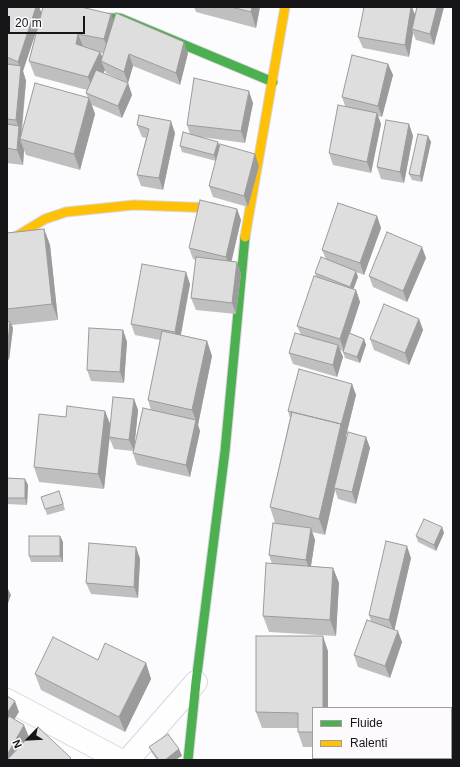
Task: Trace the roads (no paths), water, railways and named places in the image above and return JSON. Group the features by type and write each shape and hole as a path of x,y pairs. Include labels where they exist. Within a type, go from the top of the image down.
{"main road":[{"path":"48,7 80,18 120,18 273,82"},
{"path":"188,760 196,682 225,451 244,241 285,7"},
{"path":"7,242 45,219 66,212 134,205 214,208 244,241"}],"street":[{"path":"128,760 196,682"},
{"path":"7,700 120,760"}]}
